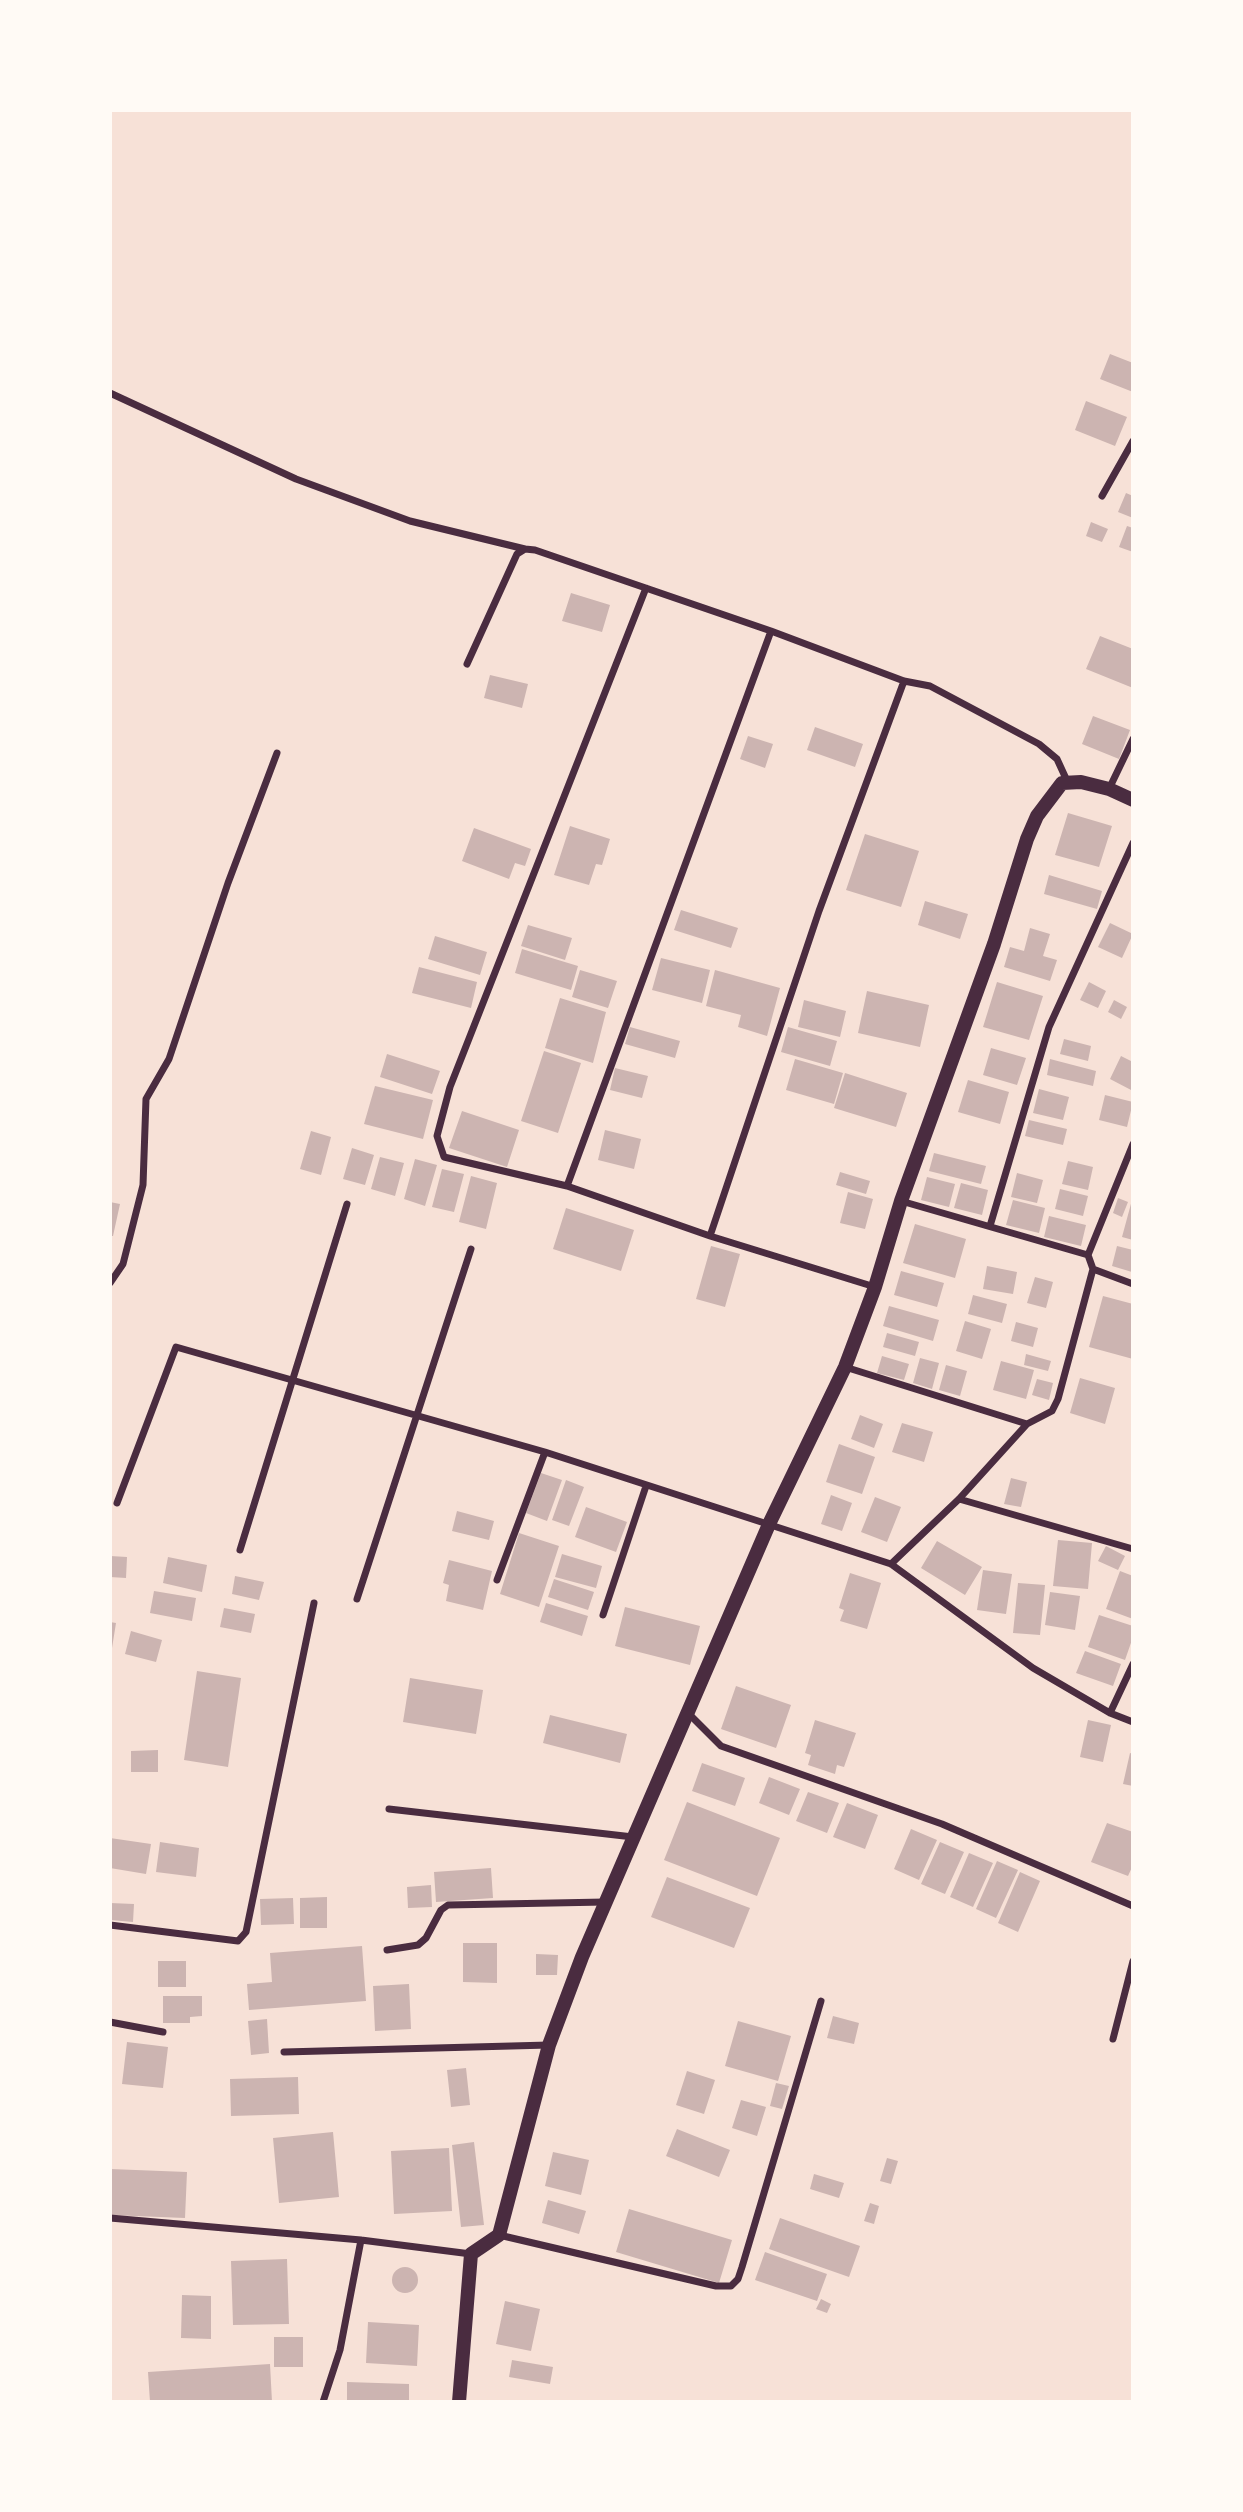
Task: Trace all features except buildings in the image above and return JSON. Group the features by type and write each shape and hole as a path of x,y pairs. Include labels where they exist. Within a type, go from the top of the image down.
{"main road":[{"path":"459,2402 471,2254 499,2235 549,2045 605,1902 770,1522 845,1367 901,1201 994,944 1027,839 1049,798 1062,783 1081,782 1109,789 1133,800"}],"street":[{"path":"110,393 296,479 410,521 525,549 771,631 904,681 930,686 1039,744 1057,758 1068,783"},
{"path":"1102,496 1133,441"},
{"path":"467,664 517,554 525,549"},
{"path":"646,588 450,1087 437,1136 444,1157 567,1186 710,1236 874,1287"},
{"path":"567,1186 771,631"},
{"path":"710,1236 819,911 904,681"},
{"path":"1109,789 1133,739"},
{"path":"110,1283 123,1264 143,1185 146,1099 169,1059 223,895 277,753"},
{"path":"990,1226 1049,1027 1133,843"},
{"path":"891,1564 958,1499 1027,1424 1052,1411 1058,1399 1093,1269 1088,1255 1133,1143"},
{"path":"1123,1163 1133,1166"},
{"path":"901,1201 1088,1255"},
{"path":"240,1550 347,1204"},
{"path":"357,1599 471,1249"},
{"path":"1093,1269 1133,1284"},
{"path":"117,1503 176,1347 545,1452 646,1486 770,1522 891,1564 1033,1668 1110,1713 1133,1722"},
{"path":"845,1367 1027,1424"},
{"path":"497,1580 545,1452"},
{"path":"603,1615 646,1486"},
{"path":"958,1499 1133,1549"},
{"path":"110,1925 238,1941 246,1933 314,1603"},
{"path":"1110,1713 1133,1664"},
{"path":"688,1713 721,1746 942,1824 1133,1906"},
{"path":"389,1808 633,1837"},
{"path":"387,1950 418,1944 426,1938 441,1910 448,1905 605,1902"},
{"path":"1113,2039 1133,1961"},
{"path":"499,2235 716,2286 731,2286 738,2280 821,2001"},
{"path":"110,2022 163,2032"},
{"path":"284,2052 549,2045"},
{"path":"110,2218 361,2240 471,2254"},
{"path":"323,2402 340,2350 361,2240"}]}
